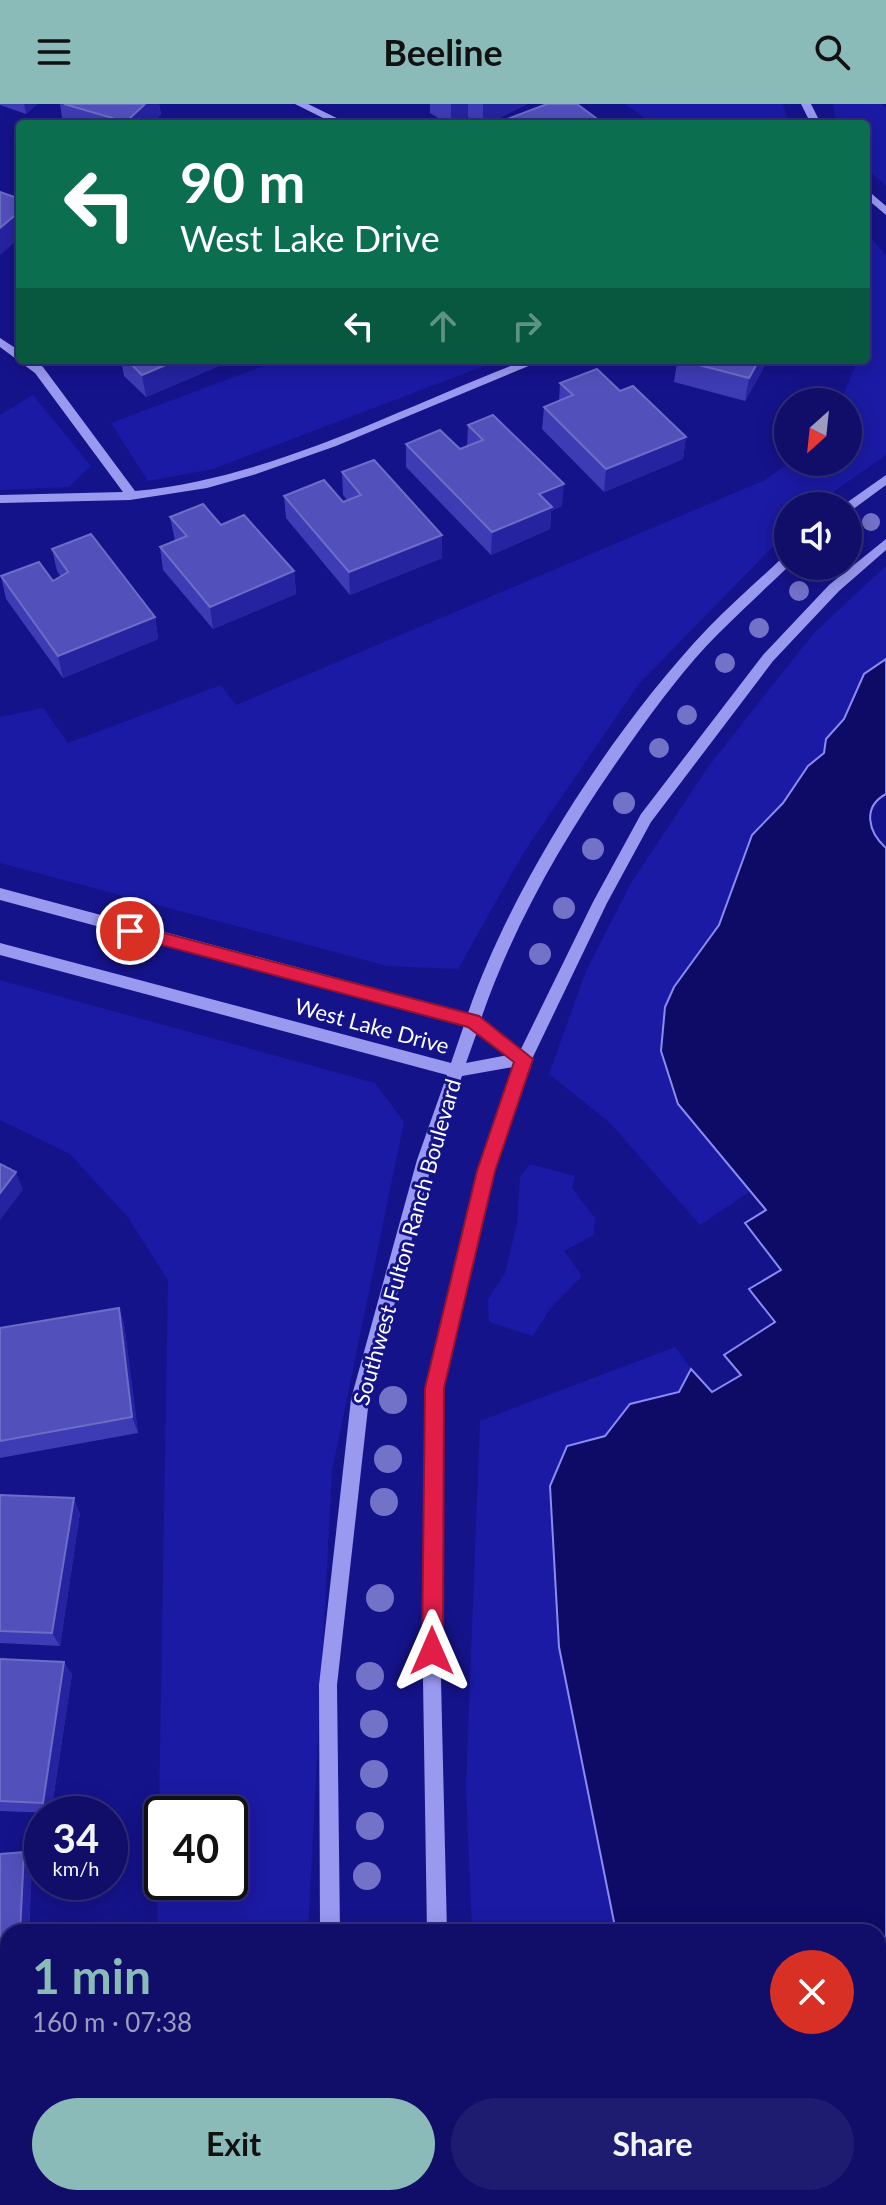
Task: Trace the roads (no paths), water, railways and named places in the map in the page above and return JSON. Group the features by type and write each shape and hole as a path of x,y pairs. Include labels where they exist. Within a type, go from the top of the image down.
{"street":[{"path":"300,104 335,120"},
{"path":"870,196 886,212"},
{"path":"31,364 39,370 131,494"},
{"path":"0,499 131,494 204,485 314,451 439,396 526,364"},
{"path":"862,497 886,479"},
{"path":"437,1924 432,1680 434,1388 486,1171 524,1059 600,902 646,818 768,658 834,588 886,543"},
{"name":"Southwest Fulton Ranch Boulevard","path":"330,1924 328,1685 360,1399 425,1160 473,1021 531,889 592,786 668,682 713,631 774,573"},
{"name":"West Lake Drive","path":"0,894 473,1021 524,1059"},
{"name":"West Lake Drive","path":"0,949 455,1071 524,1059"}]}
